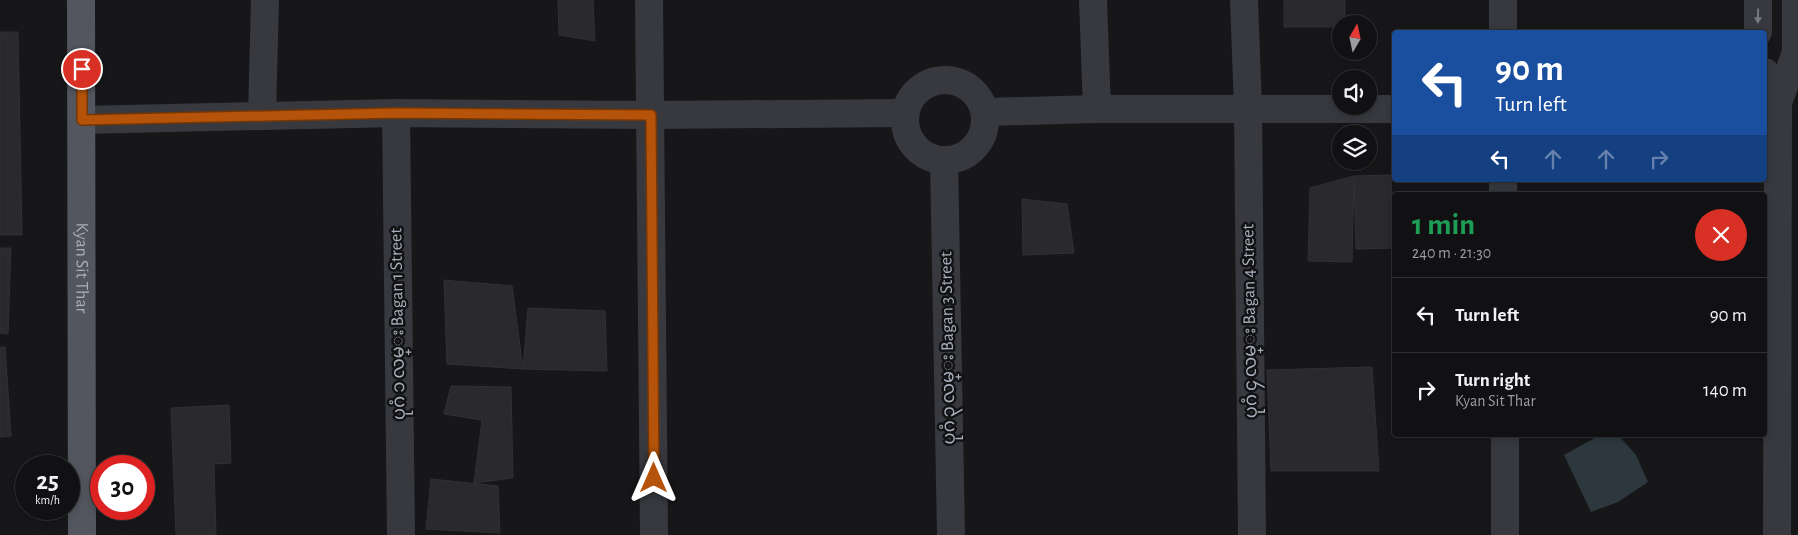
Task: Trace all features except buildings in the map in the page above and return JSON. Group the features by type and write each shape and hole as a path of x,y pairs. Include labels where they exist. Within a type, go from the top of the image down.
{"main road":[{"name":"Kyan Sit Thar","path":"81,0 82,535"}],"street":[{"path":"262,116 265,0"},
{"path":"649,0 654,535"},
{"path":"1093,0 1097,109"},
{"name":"ပုဂံ ၄ လမ္း Bagan 4 Street","path":"1244,0 1248,108 1252,535"},
{"path":"1503,0 1503,30"},
{"path":"1758,0 1758,30"},
{"path":"1777,535 1780,103 1796,52 1796,0"},
{"path":"1767,76 1780,103"},
{"path":"945,79 958,82 970,88 980,99 985,112 985,128 980,141 971,152 959,158 944,160 931,158 919,151 910,140 905,127 905,113 910,100 919,89 931,82 945,79"},
{"path":"985,112 1097,109 1392,109"},
{"path":"82,120 396,113 651,115 905,113"},
{"name":"ပုဂံ ၁ လမ္း Bagan 1 Street","path":"396,113 401,535"},
{"name":"ပုဂံ ၃ လမ္း Bagan 3 Street","path":"944,160 951,535"},
{"path":"1505,437 1506,535"}],"shaded area":[{"path":"1596,437 1620,437 1636,455 1648,482 1618,502 1591,512 1564,455"}],"route":[{"path":"82,69 82,120 396,113 651,115 654,478"}]}
